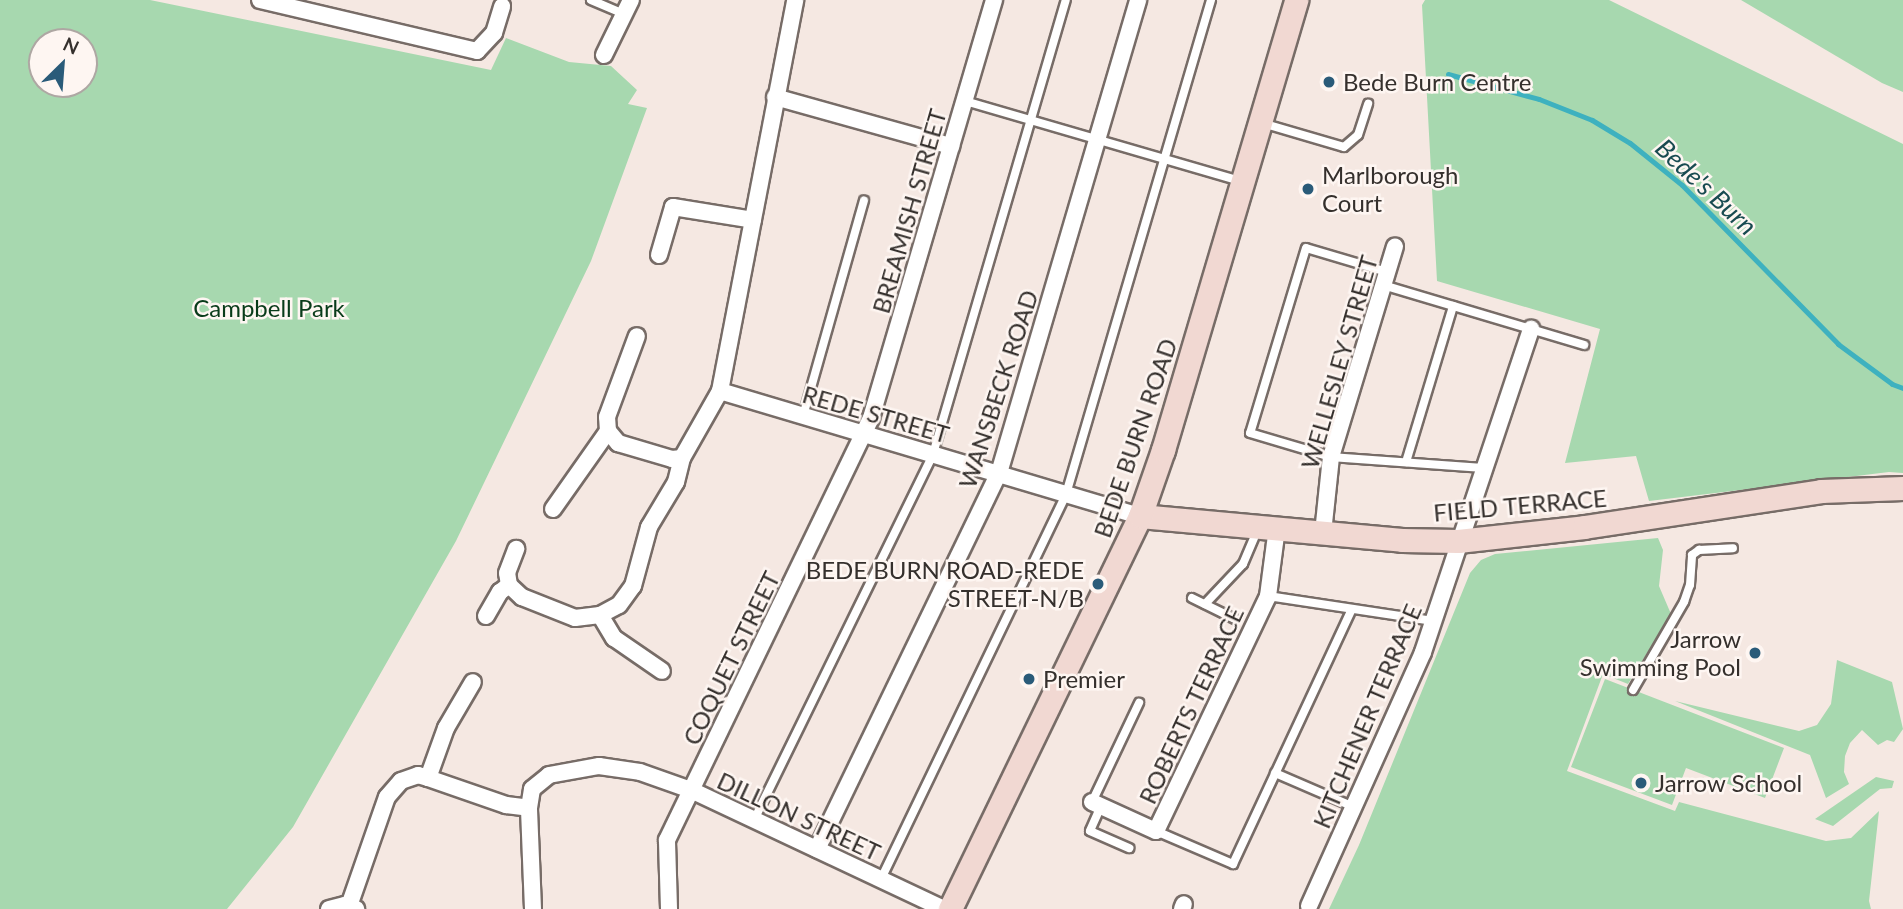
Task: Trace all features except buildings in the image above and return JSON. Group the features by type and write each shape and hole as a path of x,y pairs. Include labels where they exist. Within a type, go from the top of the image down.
{"main road":[{"name":"BEDE BURN ROAD","path":"950,909 1140,516 1163,450 1296,0"},
{"name":"FIELD TERRACE","path":"1140,516 1323,533 1458,541 1584,527 1821,492 1903,488"}],"street":[{"path":"260,0 477,51 494,33 502,6"},
{"path":"516,549 507,573 509,585 522,597 563,615 587,619 600,615 619,605 633,586 649,527 676,482 682,458 720,391 795,0"},
{"name":"BREAMISH STREET","path":"865,434 994,0"},
{"name":"WANSBECK ROAD","path":"817,849 999,473 1138,0"},
{"path":"604,55 629,7"},
{"path":"775,97 951,146"},
{"path":"659,255 673,207 753,220"},
{"name":"WELLESLEY STREET","path":"1323,533 1331,457 1395,246"},
{"name":"KITCHENER TERRACE","path":"1309,906 1423,652 1531,329"},
{"path":"637,336 607,416 608,431 618,443 673,459 682,458"},
{"name":"REDE STREET","path":"720,391 1140,516"},
{"path":"553,509 608,431"},
{"name":"COQUET STREET","path":"668,909 667,840 865,434"},
{"name":"ROBERTS TERRACE","path":"1097,804 1156,831 1268,596 1268,527"},
{"path":"486,616 500,592 509,585"},
{"path":"600,615 614,638 662,671"},
{"path":"428,778 446,728 473,682"},
{"name":"DILLON STREET","path":"528,808 532,789 548,775 579,768 619,767 658,777 691,790 944,909"},
{"path":"329,909 353,907 387,797 401,781 418,775 506,805 528,808 533,909"}],"lane":[{"path":"591,0 629,7"},
{"path":"754,820 933,454 1066,0"},
{"path":"881,879 1066,494 1211,0"},
{"path":"965,101 1242,182"},
{"path":"1260,122 1345,147 1358,135 1368,104"},
{"path":"803,416 864,200"},
{"path":"1483,468 1331,457 1250,433 1306,248 1453,306 1584,345"},
{"path":"1406,462 1453,306"},
{"path":"1205,604 1243,564 1268,527"},
{"path":"1633,690 1684,602 1690,585 1692,555 1699,550 1734,548"},
{"path":"1268,596 1433,621"},
{"path":"1192,598 1235,619"},
{"path":"1156,831 1233,864 1352,609"},
{"path":"1129,848 1090,831 1097,804 1139,703"},
{"path":"1275,773 1354,807"}],"green space":[{"name":"Campbell Park","path":"0,0 150,0 491,70 506,38 569,62 611,66 637,90 628,104 647,108 591,261 456,541 293,827 227,909 0,909"},
{"path":"1425,0 1609,0 1903,144 1903,473 1889,472 1649,501 1636,456 1565,463 1600,329 1437,281 1422,5"},
{"path":"1741,0 1903,0 1903,92 1882,83"},
{"path":"1658,538 1663,550 1659,586 1671,614 1628,684 1603,674 1567,771 1675,811 1679,802 1826,841 1851,838 1879,811 1869,901 1871,909 1329,909 1359,845 1470,573 1481,560 1495,554"},
{"path":"1837,660 1892,682 1903,729 1894,742 1887,740 1878,745 1862,730 1850,743 1845,756 1844,772 1849,784 1826,798 1810,755 1675,701 1799,731 1817,725 1831,704"},
{"path":"1605,679 1784,748 1765,798 1686,768 1672,805 1571,767"},
{"path":"1876,777 1894,781 1892,788 1880,789 1833,826 1815,819"}],"waterway":[{"name":"Bede's Burn","path":"1448,74 1539,99 1592,120 1630,143 1682,185 1838,344 1892,384 1903,388"}],"place":[{"name":"Bede Burn Centre","path":"1329,82"},
{"name":"Marlborough Court","path":"1308,189"},
{"name":"BEDE BURN ROAD-REDE STREET-N/B","path":"1098,584"},
{"name":"Jarrow Swimming Pool","path":"1755,653"},
{"name":"Premier","path":"1029,679"},
{"name":"Jarrow School","path":"1641,783"}]}
